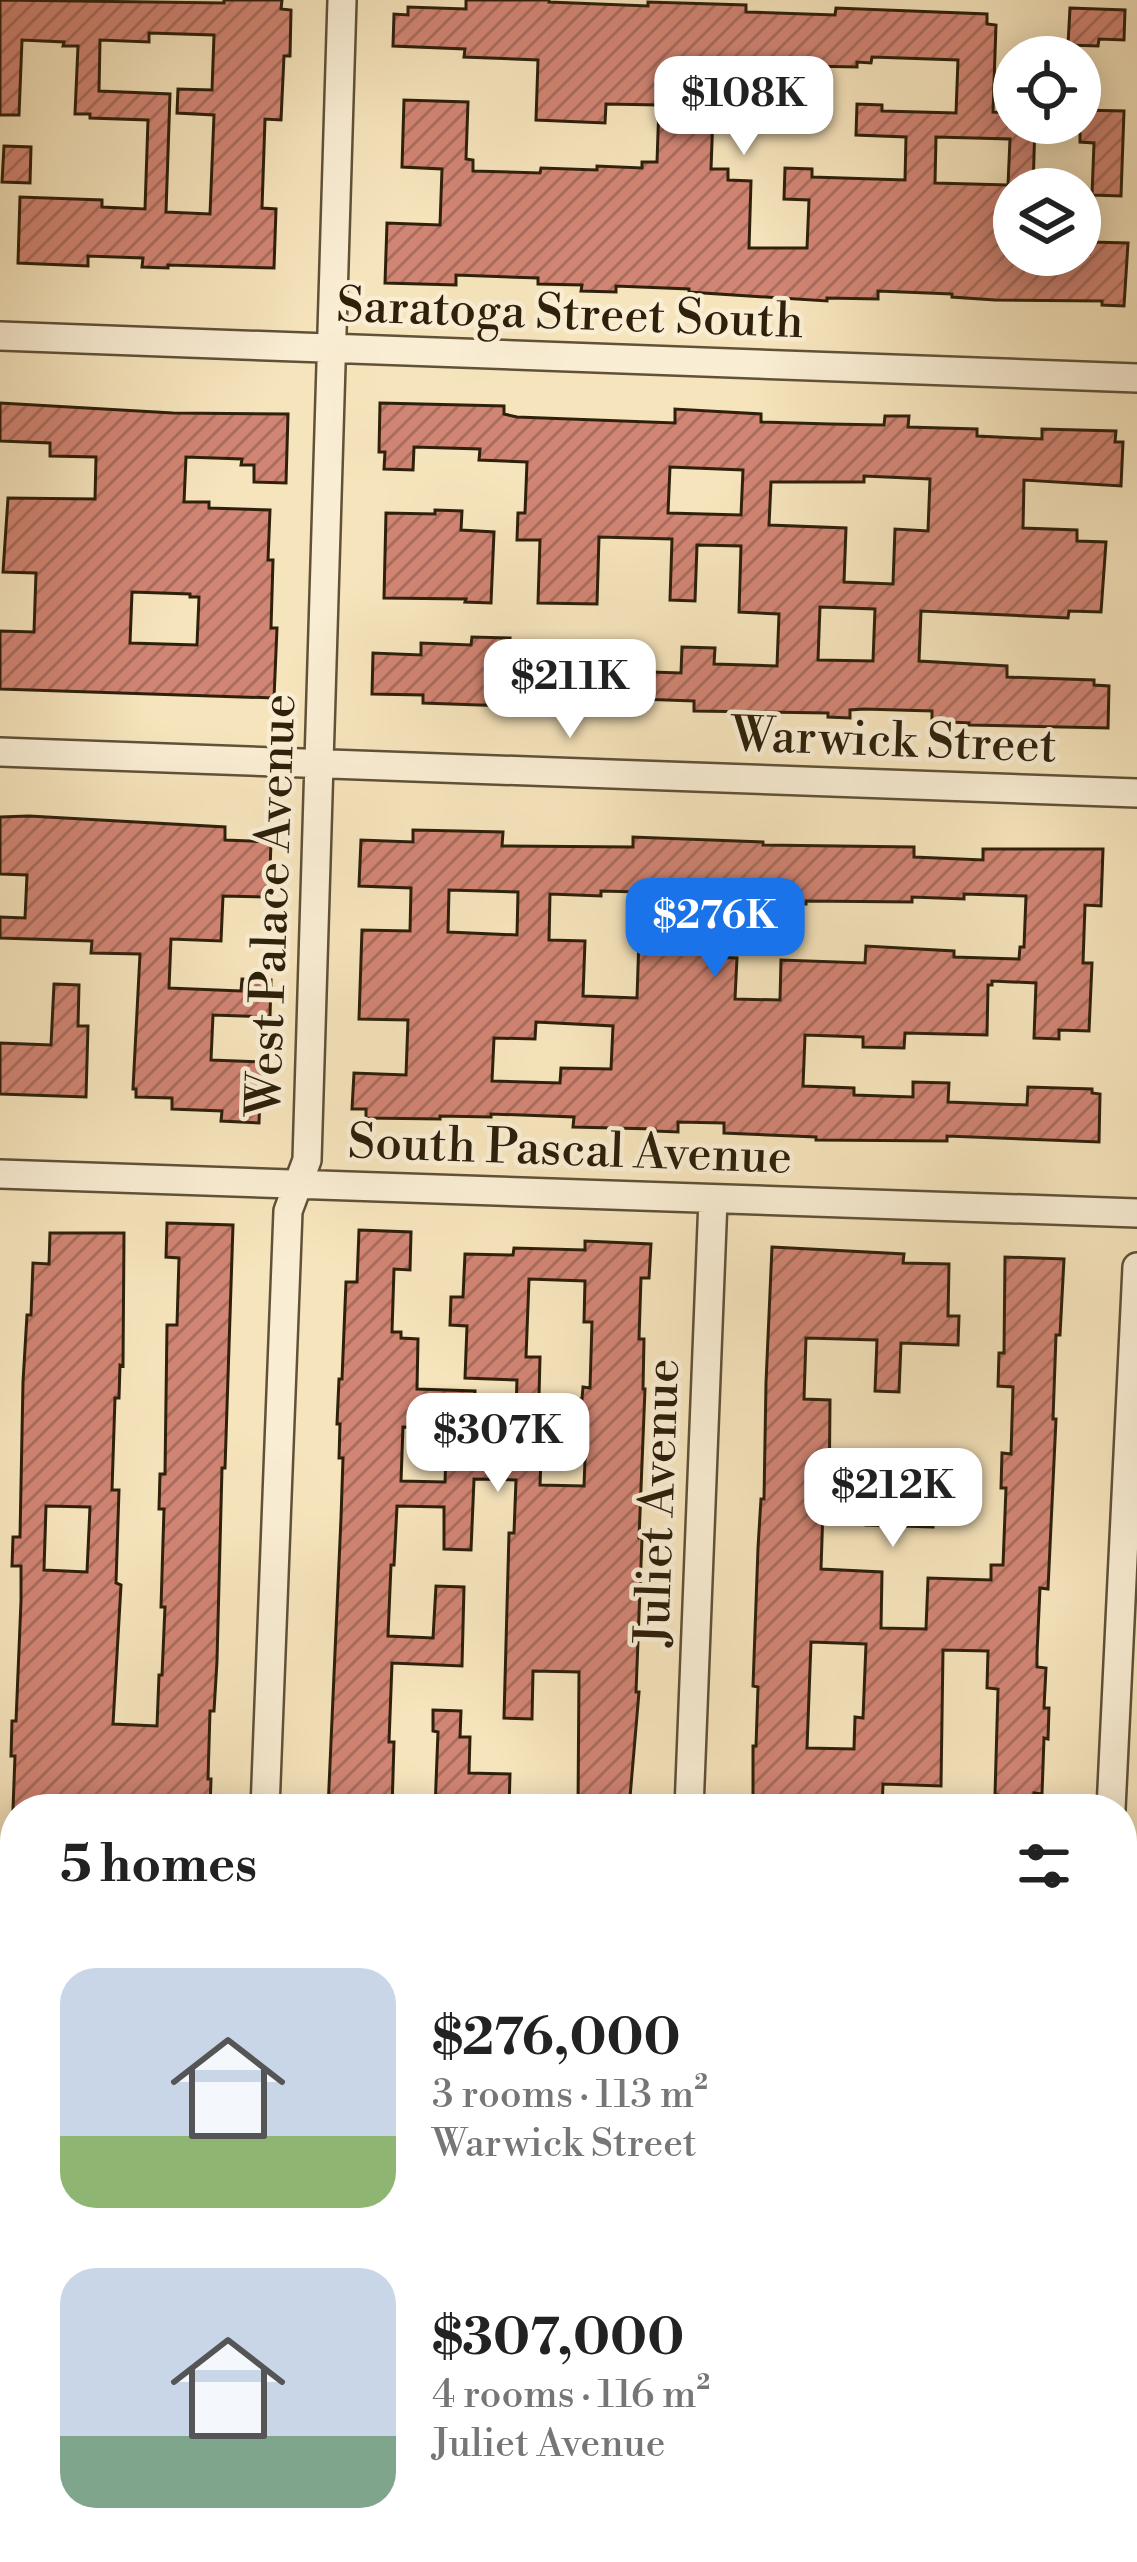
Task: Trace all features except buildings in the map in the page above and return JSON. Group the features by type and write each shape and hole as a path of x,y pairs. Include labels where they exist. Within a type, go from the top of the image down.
{"street":[{"name":"West Palace Avenue","path":"266,1794 288,1211 308,1150 342,0"},
{"name":"Saratoga Street South","path":"0,336 1137,377"},
{"name":"Warwick Street","path":"0,752 1137,793"},
{"name":"South Pascal Avenue","path":"0,1174 1137,1213"},
{"name":"Juliet Avenue","path":"690,1794 712,1199"},
{"path":"1112,1794 1137,1267"}]}
